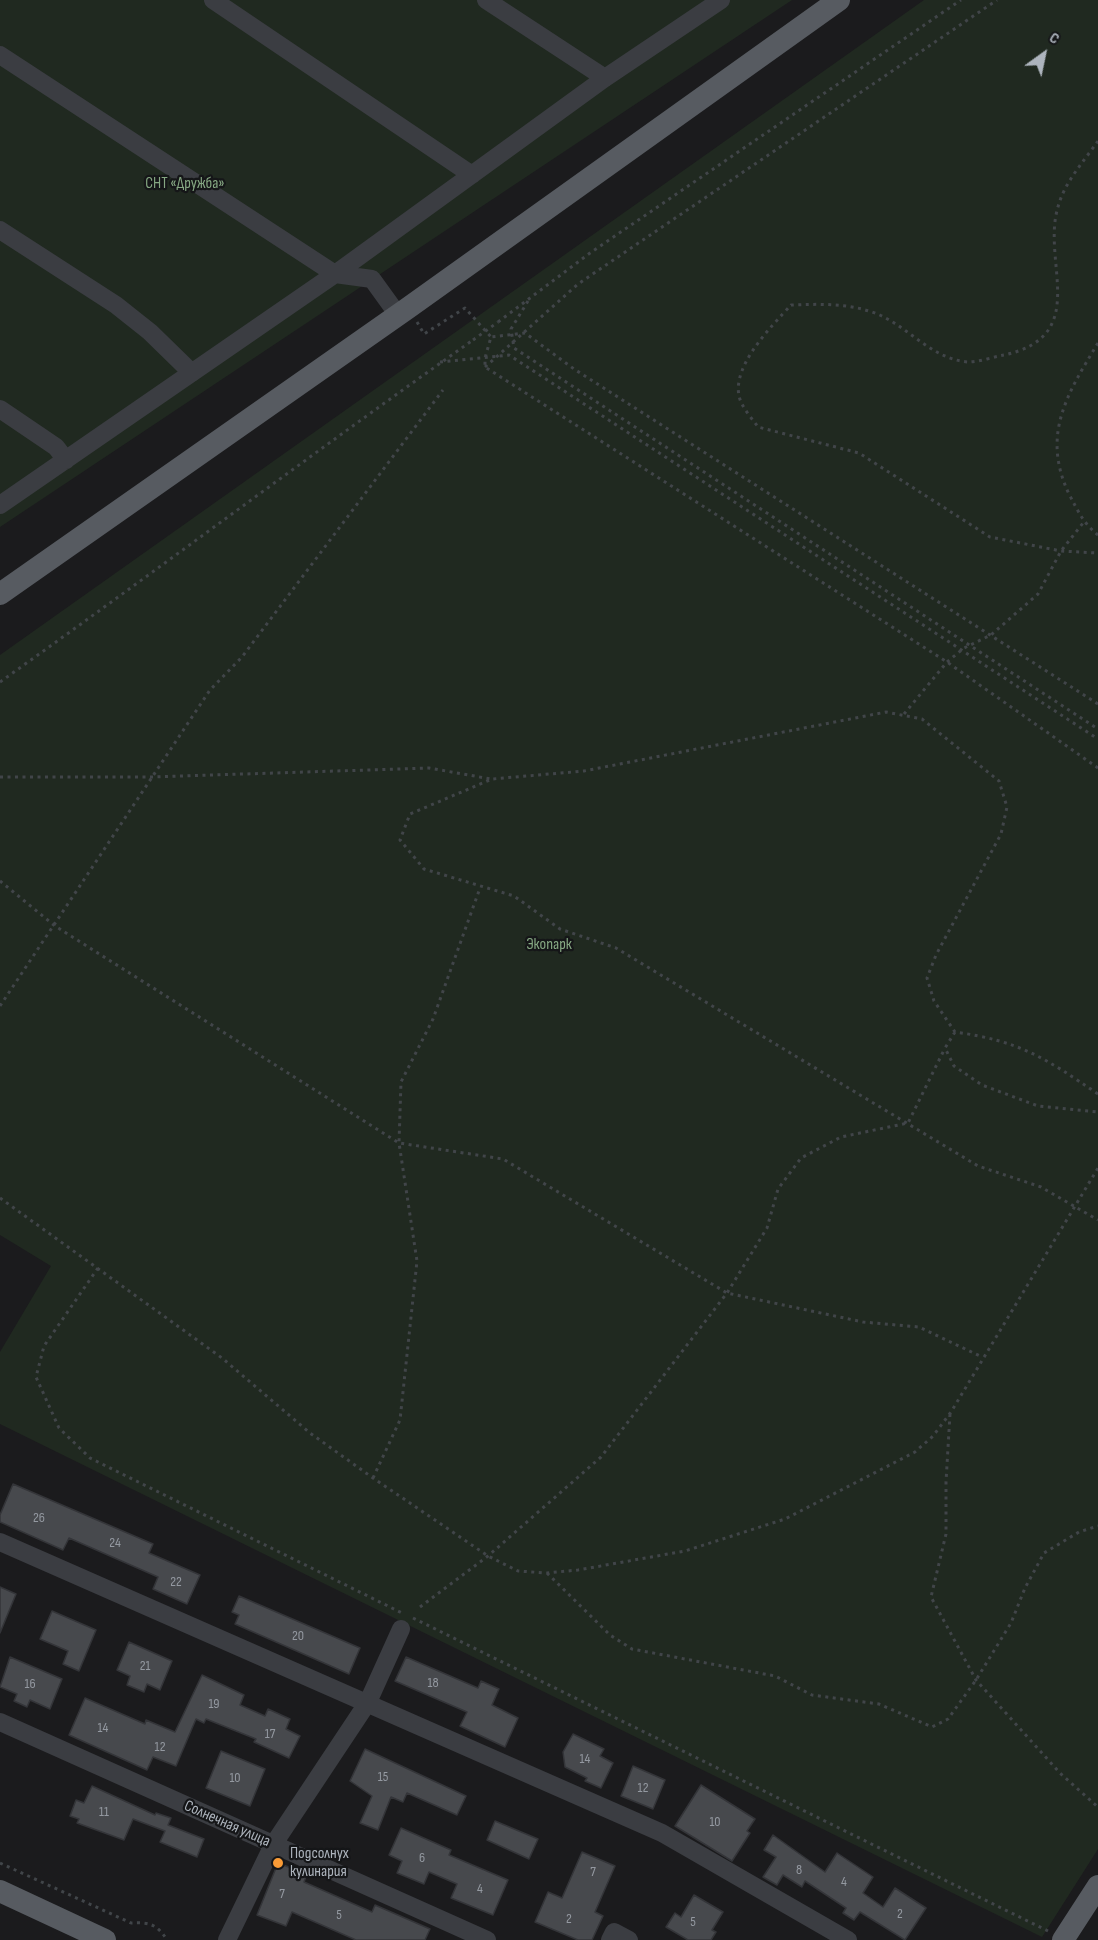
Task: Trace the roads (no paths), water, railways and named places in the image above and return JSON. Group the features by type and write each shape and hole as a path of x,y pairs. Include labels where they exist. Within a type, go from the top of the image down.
{"main road":[{"path":"0,594 403,311 839,0"},
{"path":"1058,1937 1098,1886"},
{"path":"0,1891 105,1940"}],"street":[{"path":"213,0 472,175"},
{"path":"486,0 605,78"},
{"path":"0,506 335,274 605,78 721,0"},
{"path":"0,55 335,274 372,279 403,311"},
{"path":"0,230 116,305 150,332 192,373"},
{"path":"0,410 56,447 66,460"},
{"path":"0,1542 662,1833 848,1940"},
{"path":"227,1940 273,1845 368,1702 401,1629"},
{"name":"Солнечная улица","path":"0,1722 488,1940"},
{"path":"610,1940 614,1932 629,1940"}],"place":[{"name":"Подсолнух кулинария","path":"278,1863"}],"park label":[{"name":"СНТ «Дружба»","path":"185,184"},
{"name":"Экопарк","path":"549,945"}]}
